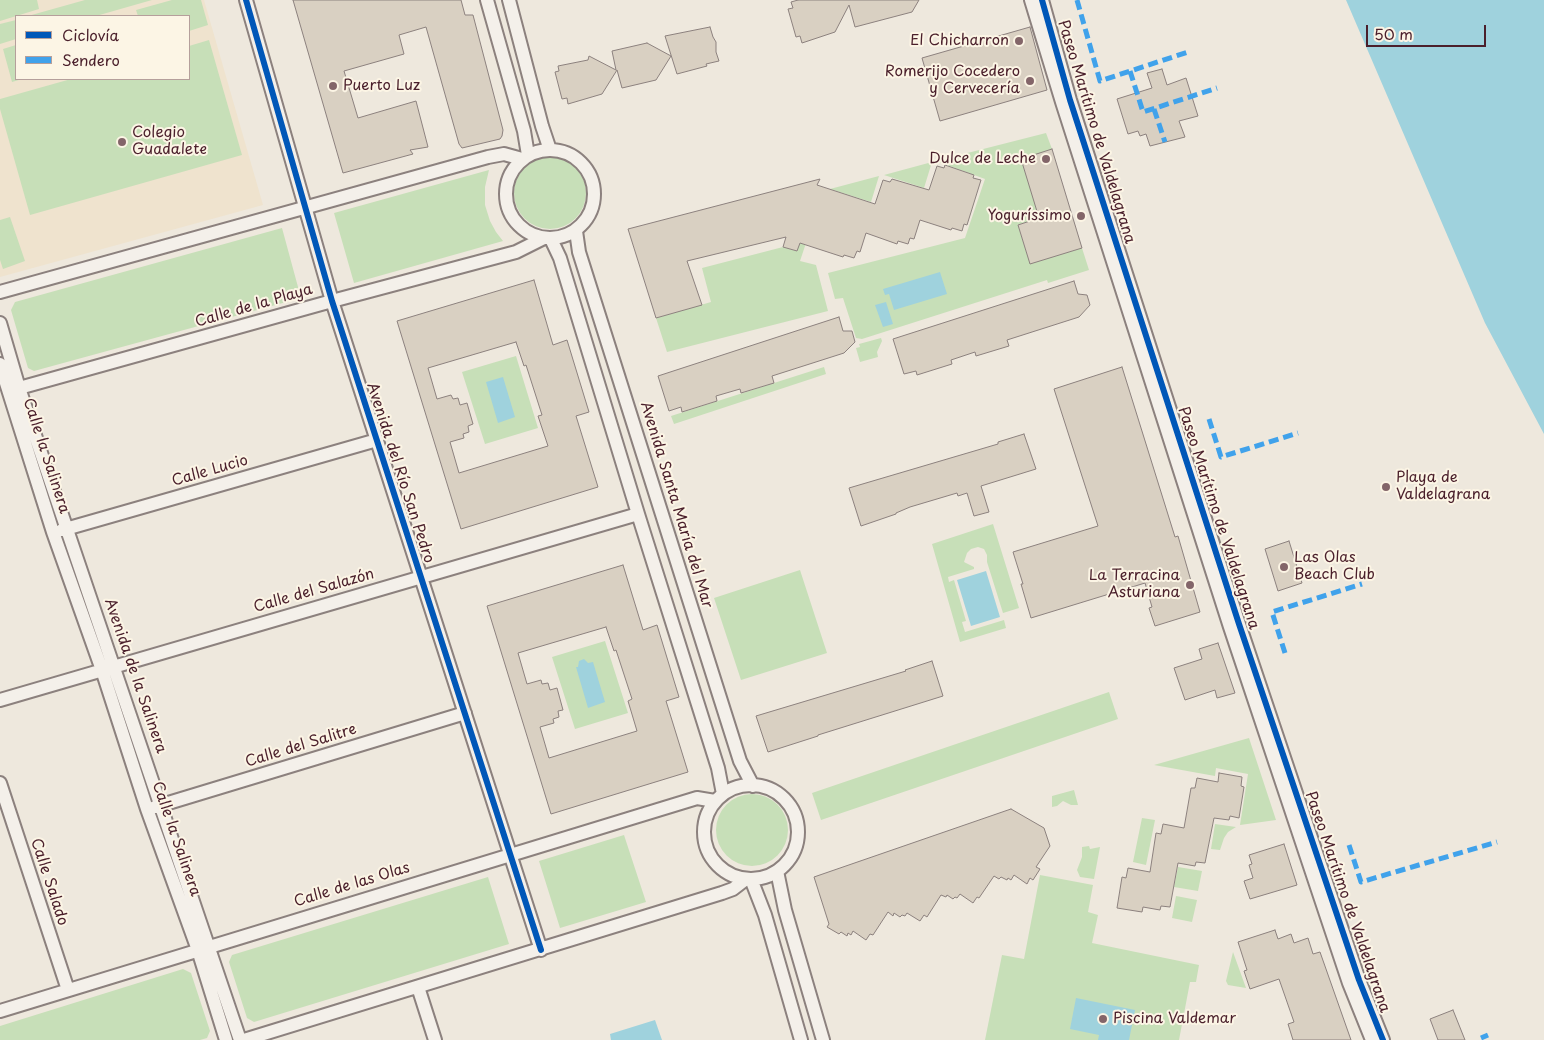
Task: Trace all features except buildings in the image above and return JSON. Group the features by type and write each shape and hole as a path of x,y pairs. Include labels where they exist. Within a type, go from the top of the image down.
{"street":[{"name":"Avenida del Río San Pedro","path":"246,0 332,301 541,950"},
{"path":"487,0 524,131 525,157"},
{"path":"509,0 550,150"},
{"name":"Paseo Marítimo de Valdelagrana","path":"1031,0 1230,627 1349,983 1372,1040"},
{"name":"Paseo Marítimo de Valdelagrana","path":"1042,0 1070,100 1239,624 1359,980 1383,1040"},
{"path":"550,150 569,154 579,160 593,180 595,192 594,205 589,216 576,231 564,237 547,239 532,235 521,228 512,218 507,206 505,193 508,180 514,169 525,157 539,151 550,150"},
{"path":"0,292 488,157 504,154 525,157"},
{"name":"Avenida Santa María del Mar","path":"576,231 579,252 717,689 740,761 753,786"},
{"path":"547,239 560,258 718,768 719,798"},
{"name":"Calle de la Playa","path":"9,391 516,252 547,239"},
{"name":"Avenida de la Salinera","path":"0,323 9,391 68,528 108,669 161,805 203,948 242,1040"},
{"name":"Calle la Salinera","path":"0,364 53,532 108,669 147,809 203,948 226,1040"},
{"name":"Calle Lucio","path":"53,532 377,440"},
{"name":"Calle del Salazón","path":"0,700 638,514"},
{"name":"Calle del Salitre","path":"147,809 465,713"},
{"name":"Calle Salado","path":"0,783 68,990"},
{"path":"742,786 753,786 762,787 776,793 787,802 794,815 798,830 796,844 790,858 777,871 765,877 749,879 732,876 719,868 710,856 704,843 704,828 707,814 719,798 742,786"},
{"name":"Calle de las Olas","path":"0,1011 697,798 719,798"},
{"path":"777,871 785,910 823,1040"},
{"path":"242,1040 722,894 749,879"},
{"path":"749,879 765,916 801,1040"},
{"path":"418,987 435,1040"}],"shaded area":[{"name":"Colegio Guadalete","path":"0,0 204,0 263,205 0,277"}],"green space":[{"path":"0,0 37,0 39,9 0,21"},
{"path":"85,0 152,0 100,15 32,15"},
{"path":"172,0 201,0 208,25 190,31 190,15 138,15 136,10"},
{"path":"15,20 15,39 0,44 0,24"},
{"path":"209,40 242,155 30,215 0,109 0,99 67,80 190,80 190,46"},
{"path":"15,45 15,80 19,80 12,82 3,49"},
{"path":"1046,133 1052,149 1039,218 1018,225 1030,263 1082,248 1089,270 1048,283 1047,280 862,339 856,338 843,298 835,299 828,273 965,238 985,179 936,161"},
{"path":"550,157 570,163 580,173 586,193 580,213 570,223 550,229 530,223 520,213 514,193 520,173 530,163"},
{"path":"932,162 924,188 884,175"},
{"path":"489,170 485,187 485,205 490,221 503,241 354,283 334,213"},
{"path":"879,176 871,202 830,189"},
{"path":"818,207 800,261 816,265 828,311 667,352 656,318 711,302 702,268 783,247 797,251 801,238"},
{"path":"10,217 25,261 3,269 0,260 0,220"},
{"path":"282,228 301,298 34,371 28,368 11,310 15,302"},
{"path":"881,338 882,341 877,352 878,357 860,362 856,348 860,347 859,344"},
{"path":"516,356 538,428 485,444 462,372"},
{"path":"824,367 826,374 674,424 671,416"},
{"path":"993,524 1019,608 1003,613 984,549 978,547 971,549 967,553 964,562 974,567 974,569 948,577 949,582 954,580 966,621 962,622 965,632 1004,620 1006,628 960,642 932,544"},
{"path":"800,570 827,653 741,680 714,598"},
{"path":"605,641 628,713 575,729 552,657"},
{"path":"1109,692 1118,719 821,820 812,793"},
{"path":"1249,738 1276,820 1240,825 1248,774 1216,768 1215,776 1154,765"},
{"path":"1074,790 1078,805 1071,805 1063,801 1057,806 1052,807 1052,796"},
{"path":"752,794 772,800 782,810 788,830 782,850 772,860 752,866 732,860 722,850 716,830 722,810 732,800"},
{"path":"1142,818 1155,820 1146,865 1133,862"},
{"path":"1215,824 1236,827 1228,832 1220,850 1211,849"},
{"path":"624,835 646,902 560,928 539,861"},
{"path":"1089,846 1090,849 1100,847 1094,879 1080,877 1077,870 1082,857 1082,847"},
{"path":"1178,867 1202,871 1198,891 1174,887"},
{"path":"1040,875 1093,885 1088,912 1098,915 1092,943 1199,965 1196,982 1190,982 1179,1040 985,1040 1002,955 1024,959"},
{"path":"488,877 509,944 254,1022 247,1018 229,962 232,955"},
{"path":"1176,896 1197,900 1192,922 1172,918"},
{"path":"1233,952 1246,988 1228,985 1226,981"},
{"path":"183,969 191,973 210,1031 207,1038 200,1040 0,1040 0,1026"}],"water":[{"path":"1346,0 1544,0 1544,434 1485,323"},
{"path":"940,272 947,294 894,310 889,294 885,295 883,289"},
{"path":"886,302 893,324 883,327 875,305"},
{"path":"503,377 515,417 498,423 486,382"},
{"path":"986,571 1000,617 971,626 957,580"},
{"path":"584,659 588,663 593,662 605,702 588,708 576,667 578,667 579,661"},
{"name":"Piscina Valdemar","path":"1076,998 1135,1010 1129,1040 1098,1040 1099,1035 1070,1029"},
{"path":"655,1020 662,1040 611,1040 610,1034"}],"marked path":[{"path":"1077,0 1100,81 1188,52"},
{"path":"1130,71 1143,112 1217,88"},
{"path":"1154,109 1165,142"},
{"path":"1209,419 1221,457 1298,433"},
{"path":"1285,653 1272,612 1362,584"},
{"path":"1349,845 1361,882 1497,842"},
{"path":"1481,1038 1488,1035"}],"cycle path":[{"path":"246,0 332,301 541,950"},
{"path":"1042,0 1070,100 1239,624 1359,980 1383,1040"}],"place":[{"name":"El Chicharron","path":"1019,41"},
{"name":"Romerijo Cocedero y Cervecería","path":"1030,81"},
{"name":"Puerto Luz","path":"333,86"},
{"name":"Colegio Guadalete","path":"122,142"},
{"name":"Dulce de Leche","path":"1046,159"},
{"name":"Yoguríssimo","path":"1081,216"},
{"name":"Playa de Valdelagrana","path":"1386,487"},
{"name":"Las Olas Beach Club","path":"1284,567"},
{"name":"La Terracina Asturiana","path":"1190,585"},
{"name":"Piscina Valdemar","path":"1103,1019"}]}
